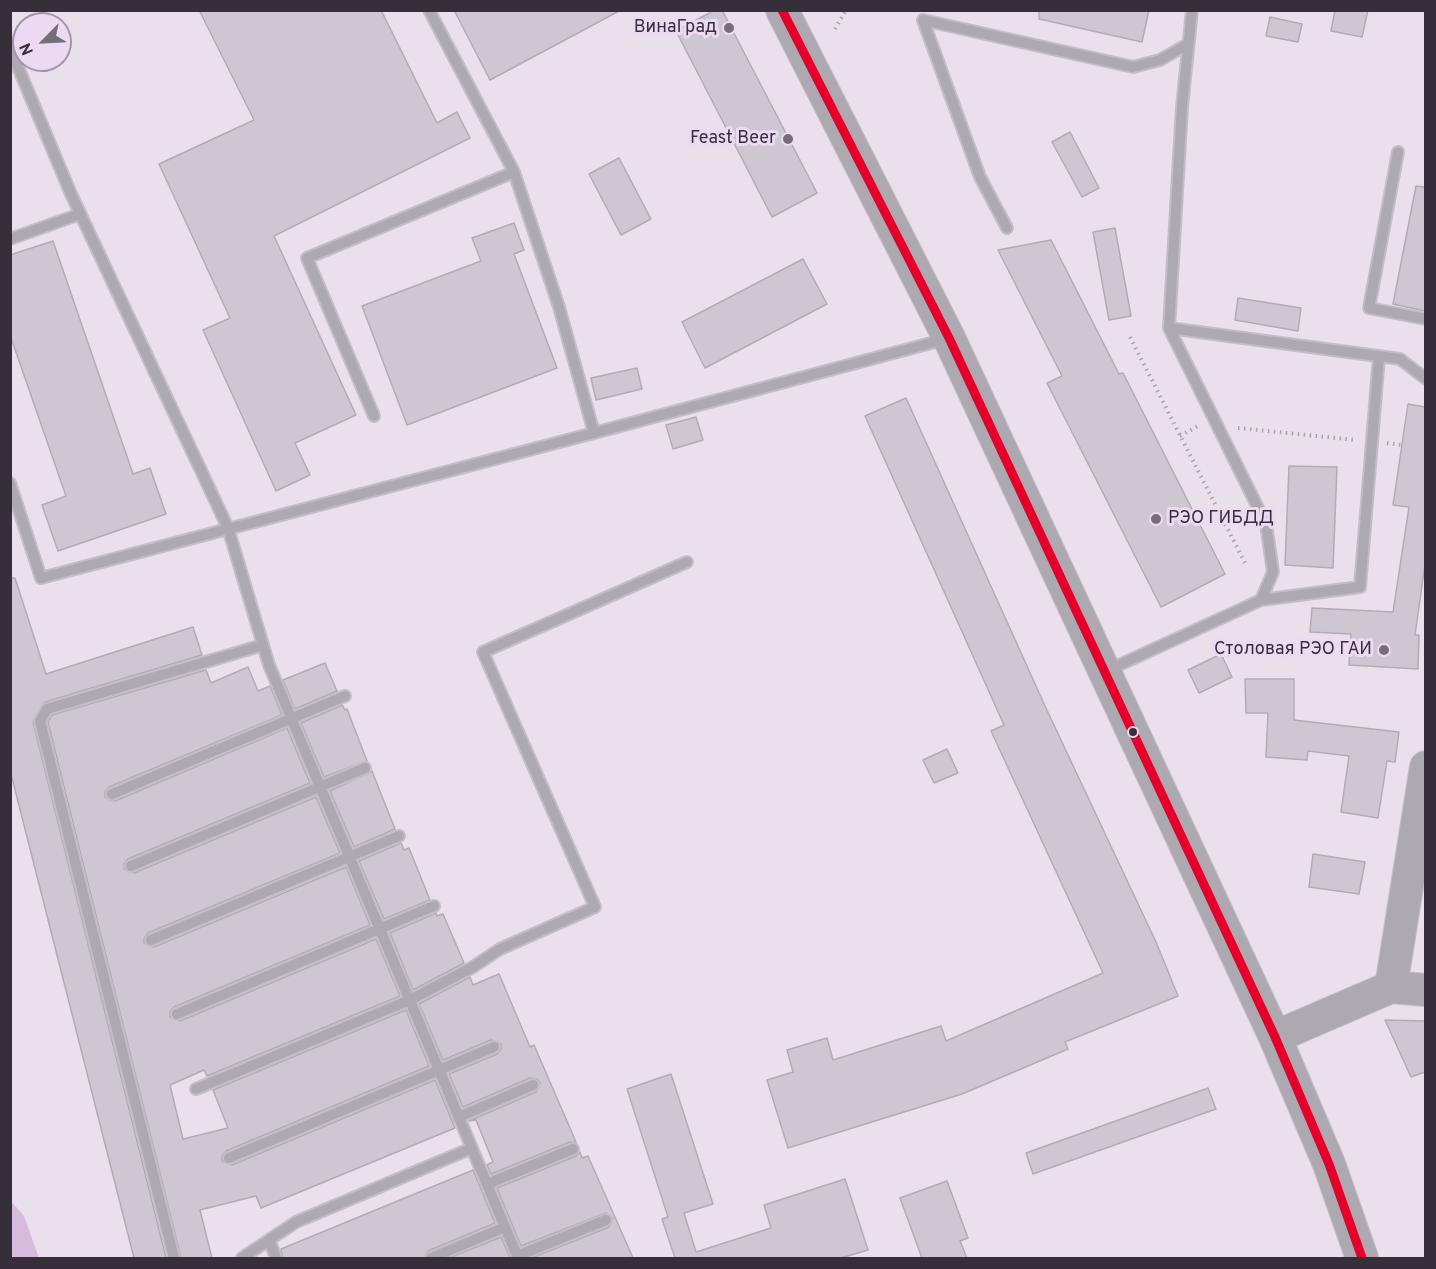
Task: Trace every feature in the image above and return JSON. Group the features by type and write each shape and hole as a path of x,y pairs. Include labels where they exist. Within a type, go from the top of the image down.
{"main road":[{"path":"782,10 949,338 1275,1037 1329,1164 1362,1258"},
{"path":"1391,987 1425,767"},
{"path":"1275,1037 1391,987 1425,990"}],"lane":[{"path":"429,10 514,172 559,307 594,433"},
{"path":"1192,10 1169,328 1266,525 1273,572 1261,600"},
{"path":"1007,228 980,177 923,20 1133,67 1160,60 1188,44"},
{"path":"10,48 80,214 228,528 263,645 292,719 518,1257 606,1220"},
{"path":"1398,152 1369,308 1425,319"},
{"path":"374,416 307,258 514,172"},
{"path":"10,239 80,214"},
{"path":"1169,328 1400,359 1425,380"},
{"path":"10,483 41,578 949,338"},
{"path":"1104,672 1261,600 1360,587 1379,356"},
{"path":"196,1089 410,1000 500,949 595,907 483,652 687,562"},
{"path":"174,1258 40,720 47,709 263,645"},
{"path":"112,794 345,696"},
{"path":"131,866 365,768"},
{"path":"151,940 399,836"},
{"path":"177,1014 434,906"},
{"path":"229,1158 494,1047"},
{"path":"459,1117 533,1085"},
{"path":"242,1258 270,1242 296,1222 472,1148"},
{"path":"487,1184 573,1149"},
{"path":"431,1258 505,1227"},
{"path":"270,1242 276,1258"}],"path":[{"path":"835,29 846,10"},
{"path":"1130,337 1245,563"},
{"path":"1180,435 1202,424 1402,445"}],"shaded area":[{"path":"10,1200 24,1216 39,1258 11,1258"}],"building":[{"path":"199,10 381,10 437,123 457,112 470,138 274,236 356,415 295,443 310,475 276,491 203,330 230,318 159,164 254,120"},
{"path":"454,10 621,10 490,80"},
{"path":"715,10 722,10 817,193 772,217 676,31"},
{"path":"1039,10 1149,10 1142,42 1039,19"},
{"path":"1335,10 1368,10 1362,37 1331,31"},
{"path":"1270,17 1302,24 1298,42 1266,36"},
{"path":"1070,132 1099,188 1082,197 1052,142"},
{"path":"619,158 651,219 621,235 589,174"},
{"path":"1416,186 1425,187 1425,311 1393,304"},
{"path":"514,223 524,250 514,254 557,368 407,425 362,306 481,261 472,238"},
{"path":"1115,228 1131,316 1109,320 1093,232"},
{"name":"РЭО ГИБДД","path":"1051,240 1119,374 1123,373 1225,574 1161,607 1047,383 1062,376 998,250"},
{"path":"53,241 133,474 150,468 166,514 58,551 42,505 66,496 10,335 10,255"},
{"path":"803,259 827,304 705,368 682,322"},
{"path":"1238,298 1301,308 1298,331 1235,320"},
{"path":"637,368 642,389 596,400 591,378"},
{"path":"906,398 1045,706 1156,942 1178,996 1065,1042 1068,1049 962,1094 788,1148 767,1080 793,1072 787,1050 827,1038 833,1060 941,1026 946,1041 1103,973 991,731 1004,725 865,416"},
{"path":"1408,404 1425,407 1425,564 1415,635 1419,635 1418,669 1349,665 1351,634 1310,632 1312,608 1393,612 1409,507 1393,505"},
{"path":"696,417 703,440 673,449 666,425"},
{"path":"1289,466 1337,467 1333,568 1285,565"},
{"path":"10,578 15,578 46,674 193,627 202,655 45,702 33,722 166,1258 134,1258 10,770"},
{"path":"1221,654 1232,677 1199,693 1188,670"},
{"path":"325,663 337,691 295,709 283,680"},
{"path":"248,667 258,691 270,686 282,715 109,787 105,792 105,797 115,801 287,728 310,783 128,859 124,864 124,869 134,873 316,797 340,853 148,933 144,938 144,943 154,947 346,867 370,925 174,1007 170,1012 170,1017 180,1021 376,939 400,996 207,1076 204,1070 170,1085 183,1139 228,1128 213,1090 406,1010 429,1066 226,1151 222,1156 222,1161 232,1165 435,1080 455,1128 261,1208 256,1196 200,1210 212,1258 181,1258 48,722 52,715 206,670 211,683"},
{"path":"1245,679 1294,679 1294,720 1399,732 1395,762 1387,761 1378,818 1341,812 1349,756 1308,751 1307,760 1266,757 1268,713 1246,713"},
{"path":"342,705 345,710 347,709 367,761 324,777 301,723"},
{"path":"947,749 958,773 934,783 923,760"},
{"path":"372,771 395,829 354,847 330,791"},
{"path":"401,843 404,850 409,848 430,900 384,919 359,861"},
{"path":"1313,854 1365,862 1359,894 1309,887"},
{"path":"436,913 437,916 443,914 464,963 413,990 390,933"},
{"path":"499,974 530,1047 534,1045 576,1142 570,1142 491,1174 487,1165 493,1162 476,1120 469,1121 536,1092 540,1083 537,1079 530,1078 463,1107 449,1074 497,1054 501,1049 501,1044 491,1040 443,1060 419,1004 470,977 473,985"},
{"path":"1385,1020 1425,1021 1425,1072 1411,1077"},
{"path":"671,1074 713,1204 684,1213 696,1252 771,1228 764,1205 845,1179 868,1250 841,1258 675,1258 662,1219 668,1217 627,1089"},
{"path":"1208,1088 1216,1109 1033,1174 1026,1153"},
{"path":"580,1152 582,1158 588,1156 633,1258 531,1258 609,1227 613,1218 606,1213 521,1246 497,1188 576,1156"},
{"path":"473,1170 495,1223 428,1251 424,1258 283,1258 281,1249"},
{"path":"947,1181 968,1238 960,1241 967,1258 922,1258 900,1198"},
{"path":"501,1237 510,1258 449,1258"}],"transit line":[{"path":"782,10 949,338 1275,1037 1329,1164 1362,1258"}],"place":[{"name":"ВинаГрад","path":"729,28"},
{"name":"Feast Beer","path":"788,139"},
{"name":"РЭО ГИБДД","path":"1156,519"},
{"name":"Столовая РЭО ГАИ","path":"1384,650"}]}
